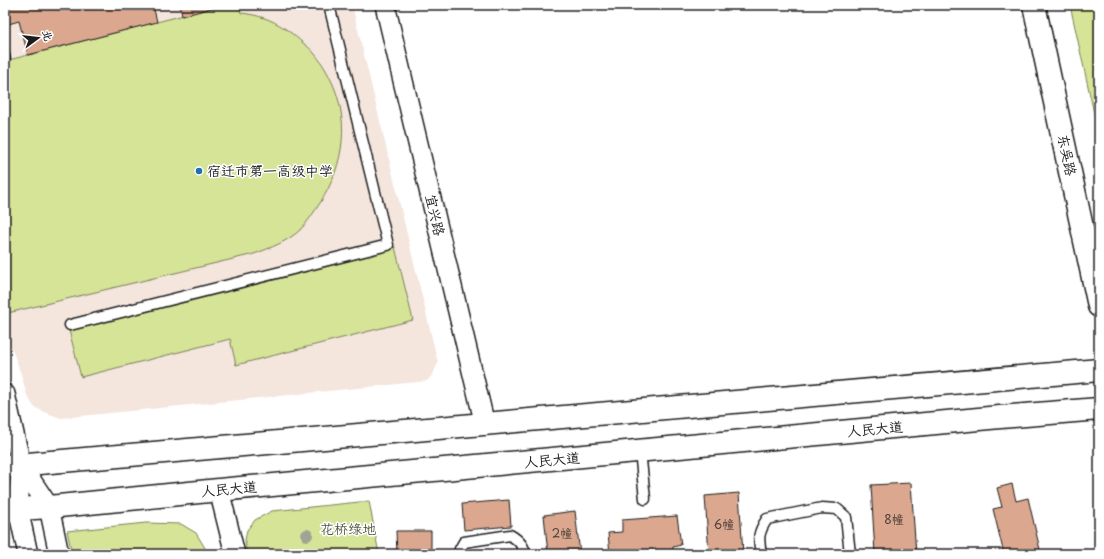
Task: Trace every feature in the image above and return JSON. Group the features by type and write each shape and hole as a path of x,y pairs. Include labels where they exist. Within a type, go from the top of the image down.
{"main road":[{"name":"东吴路","path":"1034,5 1099,306"},
{"name":"东吴路","path":"1049,5 1099,247"},
{"path":"13,466 1099,370"},
{"name":"人民大道","path":"12,510 1099,409"}],"street":[{"name":"宜兴路","path":"386,5 485,425"},
{"path":"5,394 13,466 12,510 28,554"},
{"path":"13,466 48,507 60,554"},
{"path":"220,490 235,554"}],"lane":[{"path":"70,325 388,245 329,5"},
{"path":"640,451 645,499"},
{"path":"761,554 759,542 760,529 767,519 822,508 837,509 846,517 850,554"},
{"path":"460,554 460,549 464,542 510,535 517,539 525,550 525,554"}],"shaded area":[{"name":"宿迁市第一高级中学","path":"5,5 352,5 438,363 433,374 427,381 61,418 34,407 27,395 12,349 5,338"}],"green space":[{"path":"223,5 239,5 241,13 259,16 275,22 289,31 316,56 327,73 336,92 342,124 340,157 328,188 311,217 300,230 290,238 254,254 5,313 5,61"},
{"path":"1070,5 1099,5 1099,136"},
{"path":"395,247 413,320 236,365 230,339 81,377 69,330"},
{"name":"花桥绿地","path":"369,501 379,554 247,554 245,540 247,530 255,520 272,511"},
{"path":"146,523 181,524 196,533 205,548 206,554 72,554 67,531"}],"building":[{"path":"5,5 153,5 157,22 28,55 19,21 5,25"},
{"path":"180,5 223,5 182,16"},
{"path":"5,34 11,59 5,61"},
{"path":"911,483 916,554 875,554 871,485"},
{"path":"1012,484 1016,501 1028,498 1041,554 1004,554 993,509 1002,507 997,488"},
{"path":"739,493 743,554 709,554 705,496"},
{"path":"509,500 511,526 464,530 462,504"},
{"path":"575,511 580,554 548,554 544,515"},
{"path":"677,516 681,545 673,547 673,554 610,554 608,533 622,532 622,520"},
{"path":"396,531 431,531 431,554 397,554"}],"place":[{"name":"宿迁市第一高级中学","path":"199,171"}]}
